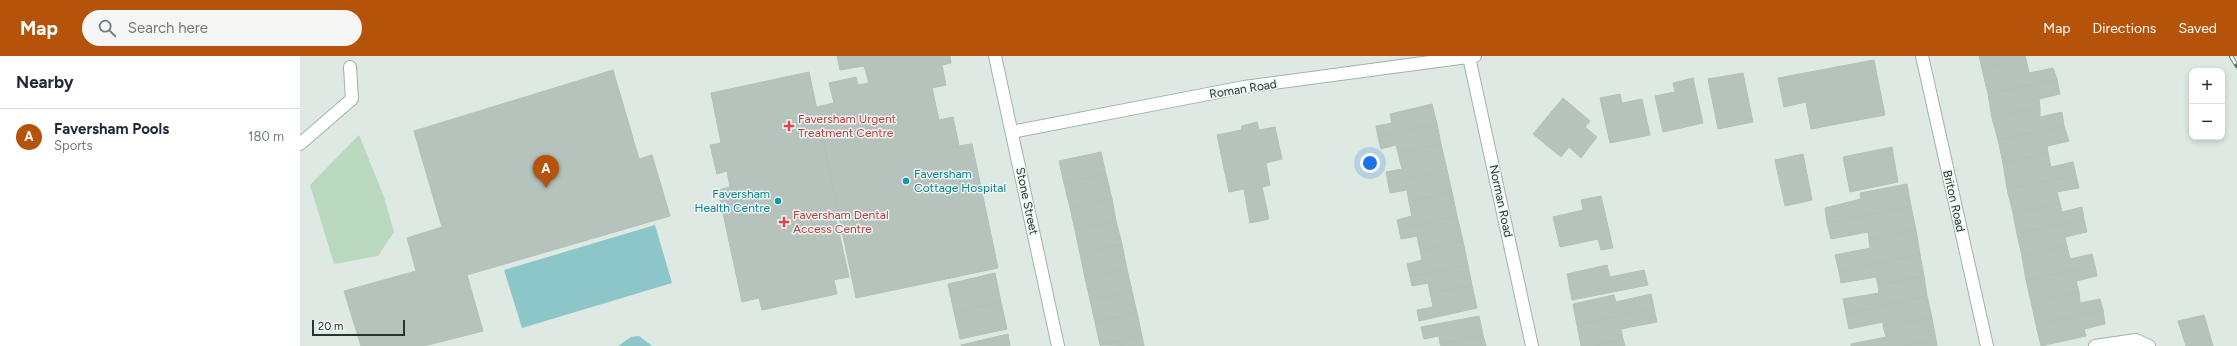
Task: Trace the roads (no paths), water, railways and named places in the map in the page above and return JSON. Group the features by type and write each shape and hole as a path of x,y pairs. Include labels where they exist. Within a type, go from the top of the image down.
{"street":[{"name":"Stone Street","path":"995,56 1058,346"},
{"name":"Roman Road","path":"1012,132 1244,87 1472,56"},
{"name":"Norman Road","path":"1472,56 1532,346"},
{"name":"Briton Road","path":"1922,56 1987,346"},
{"path":"300,144 352,99 350,67"},
{"path":"2095,346 2136,340 2149,346"}],"water":[{"path":"655,225 672,283 522,328 504,270"},
{"path":"639,336 652,346 618,346 631,337"}],"railway":[{"path":"2231,56 2237,66"}],"place":[{"name":"Faversham Urgent Treatment Centre","path":"789,126"},
{"name":"Faversham Cottage Hospital","path":"906,181"},
{"name":"Faversham Pools","path":"546,188"},
{"name":"Faversham Health Centre","path":"778,201"},
{"name":"Faversham Dental Access Centre","path":"784,222"}]}
